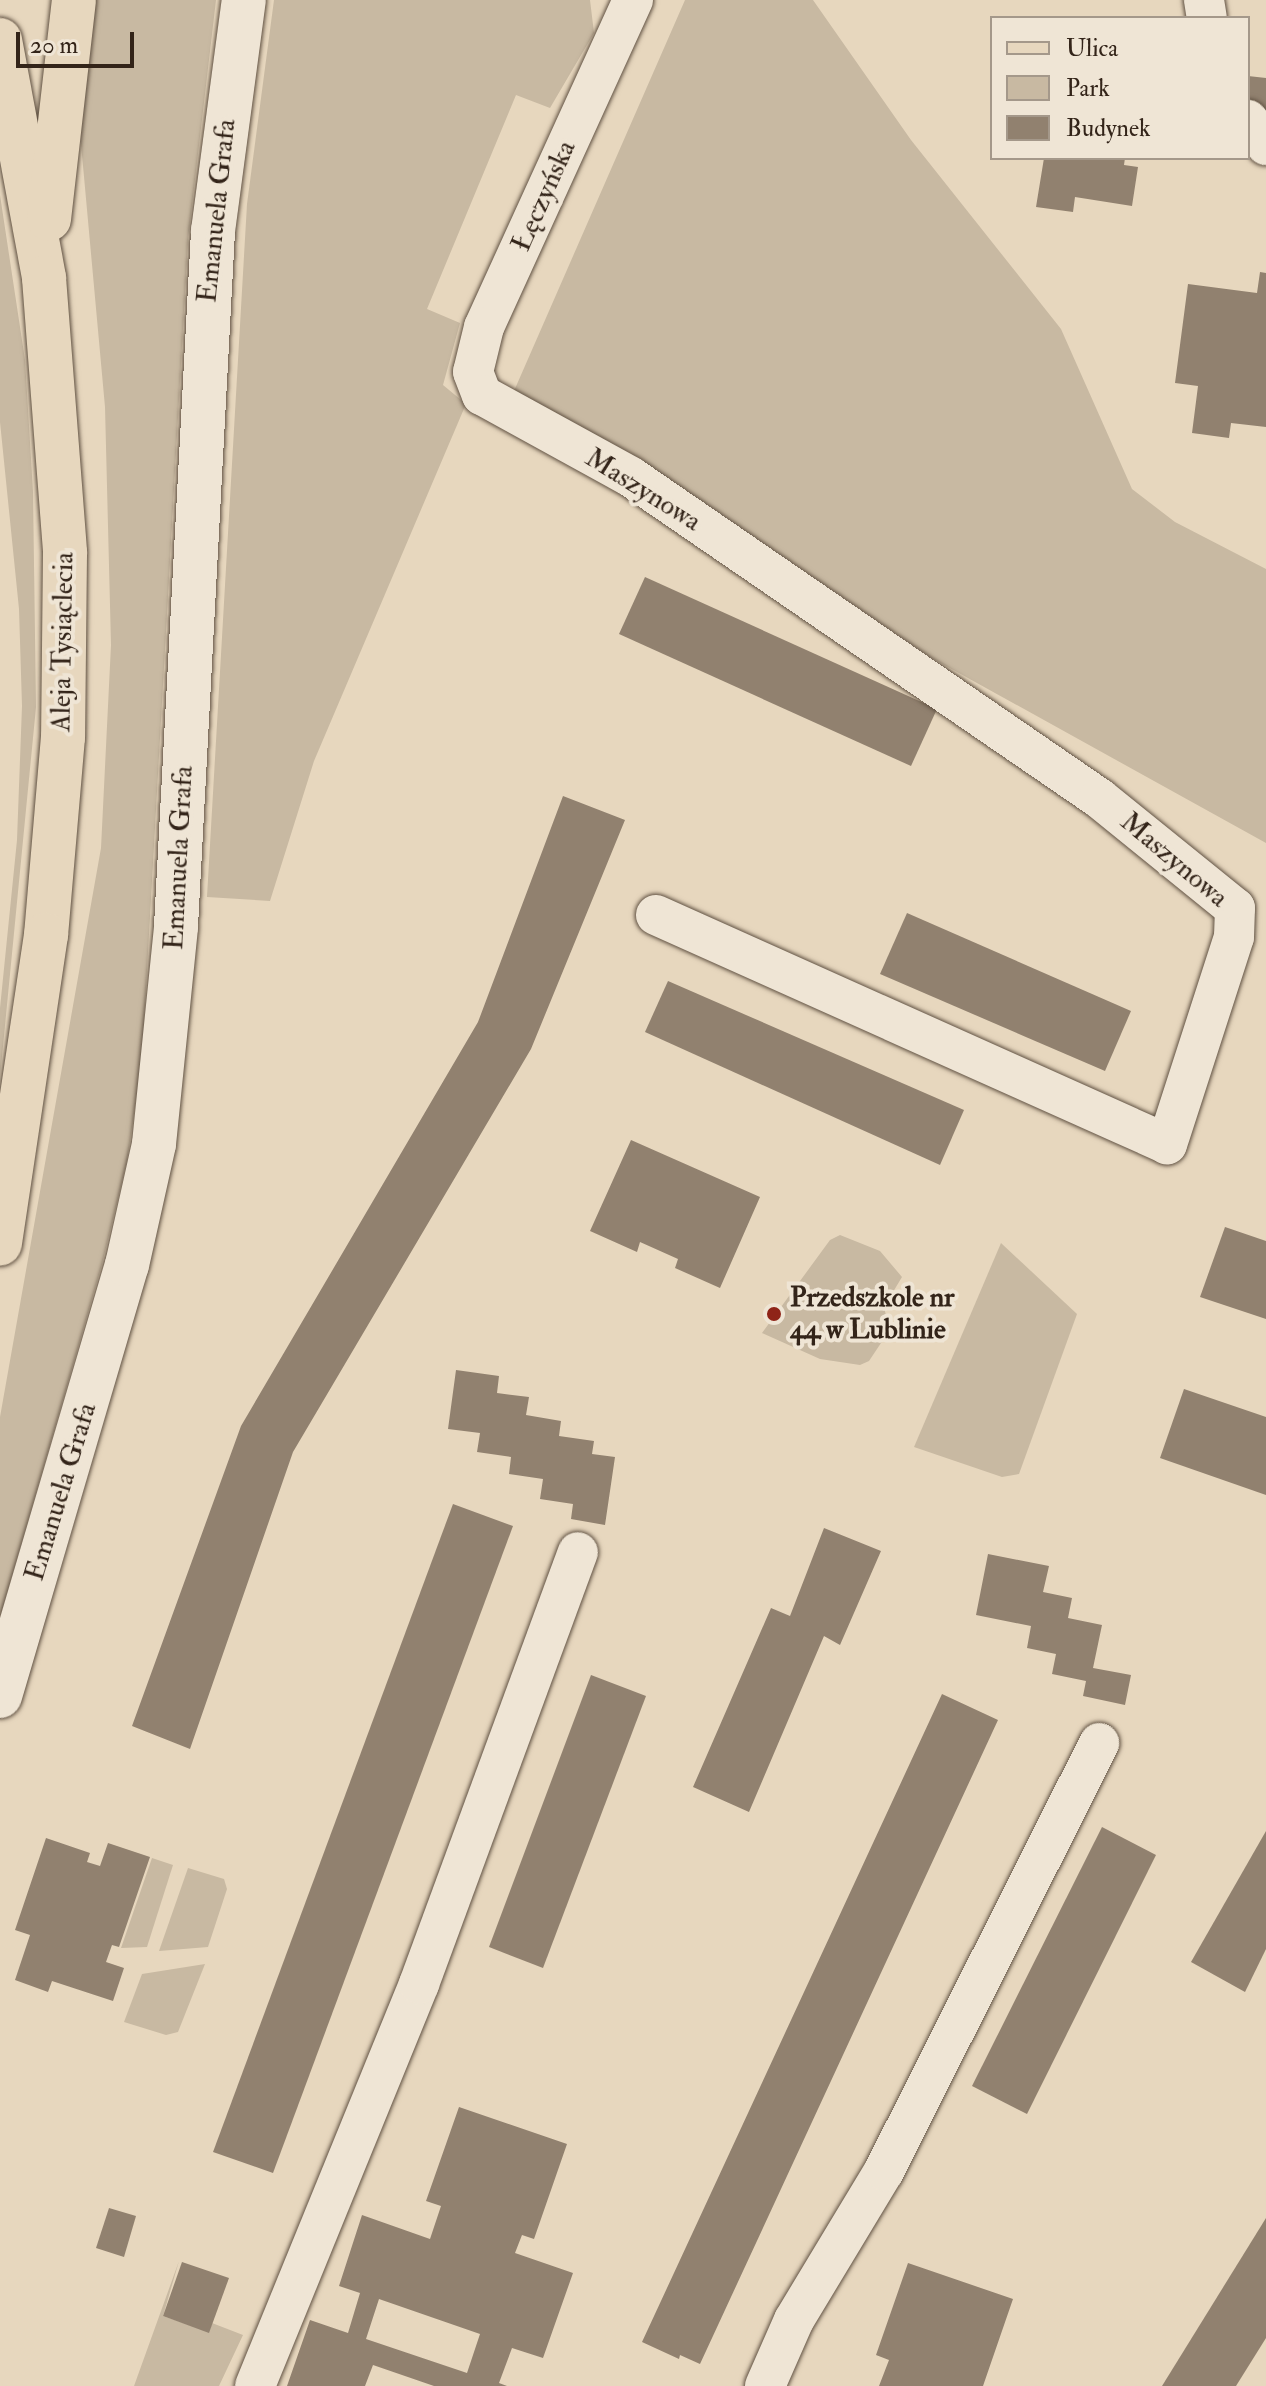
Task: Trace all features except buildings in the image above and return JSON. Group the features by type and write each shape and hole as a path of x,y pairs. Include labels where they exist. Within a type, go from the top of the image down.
{"main road":[{"path":"44,278 74,0"},
{"name":"Aleja Tysiąclecia","path":"0,40 44,278 65,553 63,737 46,935 0,1244"}],"street":[{"name":"Emanuela Grafa","path":"0,1696 127,1265 154,1144 176,926 213,231 244,0"},
{"name":"Łęczyńska","path":"482,395 473,372 484,327 633,0"},
{"path":"1250,123 1266,145"},
{"name":"Maszynowa","path":"482,395 631,477 1099,798 1235,908 1234,937 1167,1144 656,915"},
{"path":"255,2386 419,1984 578,1552"},
{"path":"765,2386 794,2320 884,2171 1099,1743"}],"green space":[{"path":"90,0 216,0 188,239 142,1059 127,1161 102,1264 0,1618 0,1417 101,848 111,645 105,407 77,100"},
{"path":"274,0 590,0 594,33 550,108 516,95 427,309 460,323 443,385 466,404 314,761 270,901 207,897 247,204"},
{"path":"685,0 813,0 911,140 1061,329 1132,489 1175,522 1266,569 1266,843 930,657 712,508 514,391"},
{"path":"0,195 25,360 33,492 36,707 0,1077 0,1008 17,840 22,706 19,609 0,422"},
{"path":"840,1235 880,1251 902,1277 884,1307 888,1324 883,1340 869,1361 860,1365 820,1359 762,1333 830,1240"},
{"path":"1001,1243 1077,1314 1019,1474 1002,1477 914,1447"},
{"path":"152,1858 173,1865 147,1947 121,1948"},
{"path":"188,1868 224,1879 227,1889 208,1947 159,1951"},
{"path":"205,1964 178,2032 166,2035 124,2022 142,1974"},
{"path":"179,2261 163,2316 209,2332 212,2323 243,2335 219,2386 134,2386"}],"place":[{"name":"Przedszkole nr 44 w Lublinie","path":"774,1314"}]}
